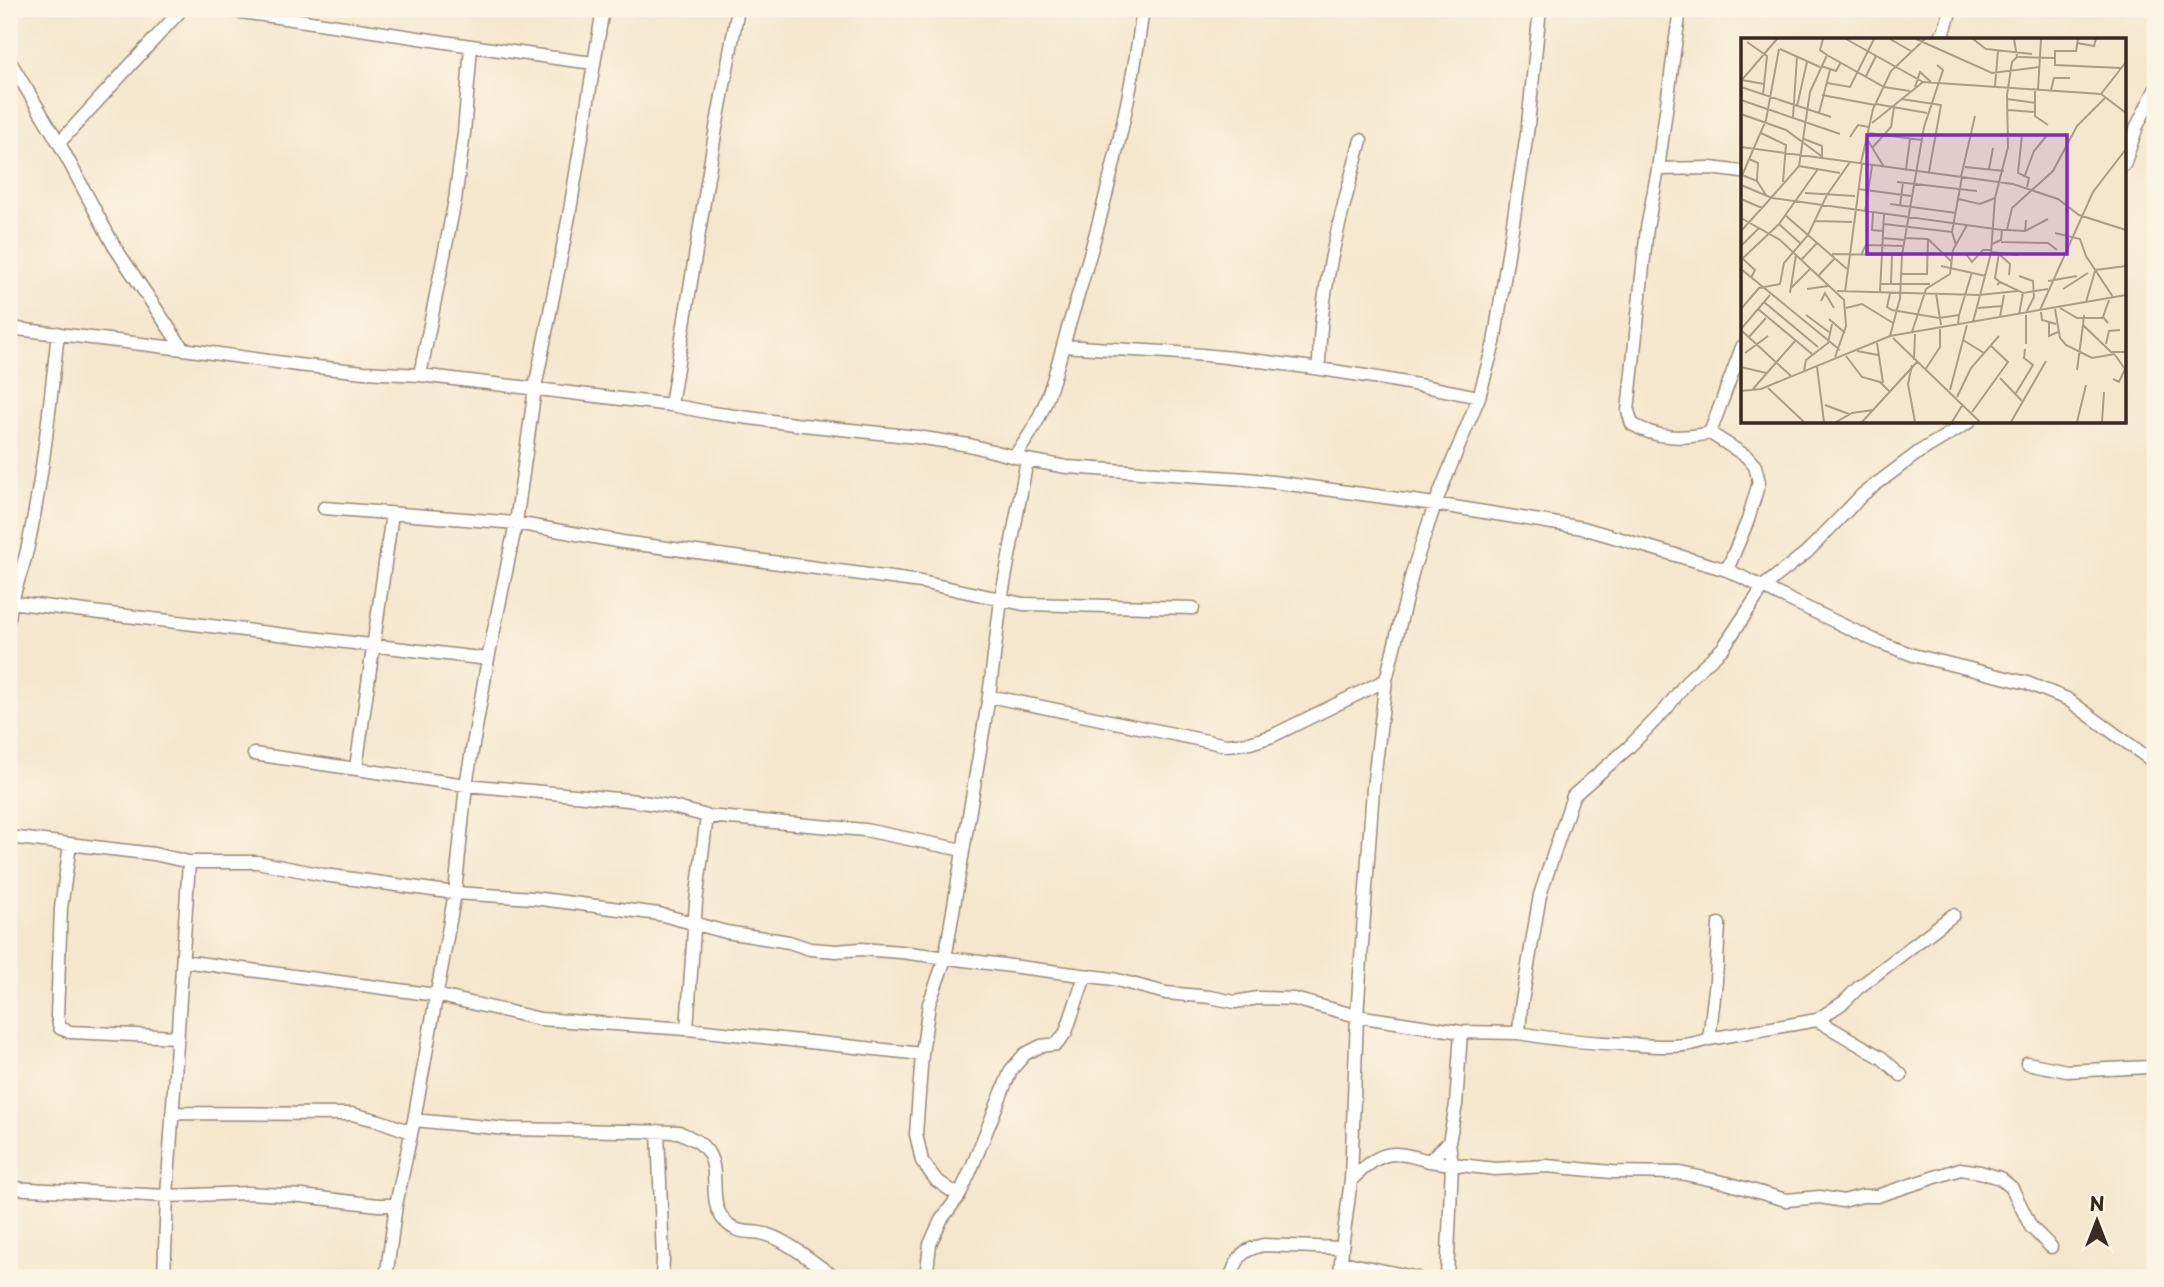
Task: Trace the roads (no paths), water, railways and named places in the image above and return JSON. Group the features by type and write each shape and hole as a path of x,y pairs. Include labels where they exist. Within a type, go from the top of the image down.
{"street":[{"path":"59,143 182,9"},
{"path":"218,9 593,63"},
{"path":"386,1278 396,1205 455,892 466,785 516,523 535,388 569,216 603,9"},
{"path":"671,405 738,9"},
{"path":"1014,456 1031,432 1049,396 1095,242 1126,108 1143,9"},
{"path":"1340,1278 1351,1180 1357,1016 1373,788 1386,680 1413,570 1435,504 1479,397 1494,343 1527,134 1540,9"},
{"path":"1680,9 1647,228 1628,411 1632,424 1646,432 1685,438 1710,433 1746,456 1755,466 1759,482 1748,520 1727,570"},
{"path":"1940,38 1951,9"},
{"path":"420,375 455,200 471,47"},
{"path":"9,60 59,143 114,246 183,349"},
{"path":"2126,159 2137,126 2155,90"},
{"path":"1319,368 1319,337 1329,270 1361,140"},
{"path":"1658,169 1711,168 1741,172"},
{"path":"9,328 298,365 420,375 671,405 794,424 970,445 1067,467 1246,479 1435,504 1583,528 1727,570 1875,641 1913,654 2027,683 2067,699 2155,763"},
{"path":"9,618 10,602 28,547 58,333"},
{"path":"1063,346 1229,357 1319,368 1479,397"},
{"path":"1710,433 1741,350"},
{"path":"1519,1033 1540,895 1573,796 1628,748 1666,709 1689,679 1723,648 1764,586 1807,552 1863,494 1919,452 1966,424"},
{"path":"959,1196 936,1180 922,1161 916,1134 922,1054 929,1004 945,959 989,696 1001,600 1027,460"},
{"path":"324,508 516,523 663,548 921,582 1001,600 1041,604 1193,608"},
{"path":"356,768 392,514"},
{"path":"10,602 488,659"},
{"path":"989,696 1226,745 1250,743 1272,736 1386,680"},
{"path":"254,754 466,785 628,800 669,806 707,816 865,830 963,850"},
{"path":"687,1029 694,925 707,816"},
{"path":"9,837 154,854 189,862 257,862 324,875 455,892 533,898 659,914 694,925 749,937 789,942 810,949 860,949 1113,979 1166,993 1235,1002 1258,998 1294,999 1357,1016 1461,1032 1519,1033 1566,1041 1635,1045 1695,1045 1709,1039 1817,1020 1844,1002 1858,988 1953,915"},
{"path":"70,845 61,908 57,1016 60,1028 70,1032 178,1037"},
{"path":"164,1278 189,862"},
{"path":"1709,1039 1719,924"},
{"path":"183,961 436,995 540,1019 687,1029 922,1054"},
{"path":"926,1278 930,1244 941,1220 959,1196 986,1137 1011,1070 1025,1054 1041,1046 1057,1044 1062,1038 1085,976"},
{"path":"1817,1020 1881,1058 1901,1075"},
{"path":"1447,1278 1452,1164 1449,1142 1461,1032"},
{"path":"2027,1063 2067,1071 2149,1067 2155,1069"},
{"path":"172,1114 352,1114 413,1126 679,1132 699,1142 708,1152 714,1166 714,1194 718,1211 734,1229 748,1234 769,1235 836,1278"},
{"path":"658,1131 662,1278"},
{"path":"1429,1161 1449,1142"},
{"path":"1351,1180 1371,1161 1385,1155 1402,1153 1429,1161 1495,1169 1547,1166 1612,1172 1680,1173 1786,1200 1820,1197 1843,1201 1862,1196 1877,1196 1960,1169 2000,1178 2012,1188 2031,1227 2051,1247"},
{"path":"9,1188 167,1196 248,1193 396,1205"},
{"path":"1230,1278 1240,1255 1252,1247 1263,1245 1342,1248"},
{"path":"1342,1262 1418,1278"}]}
